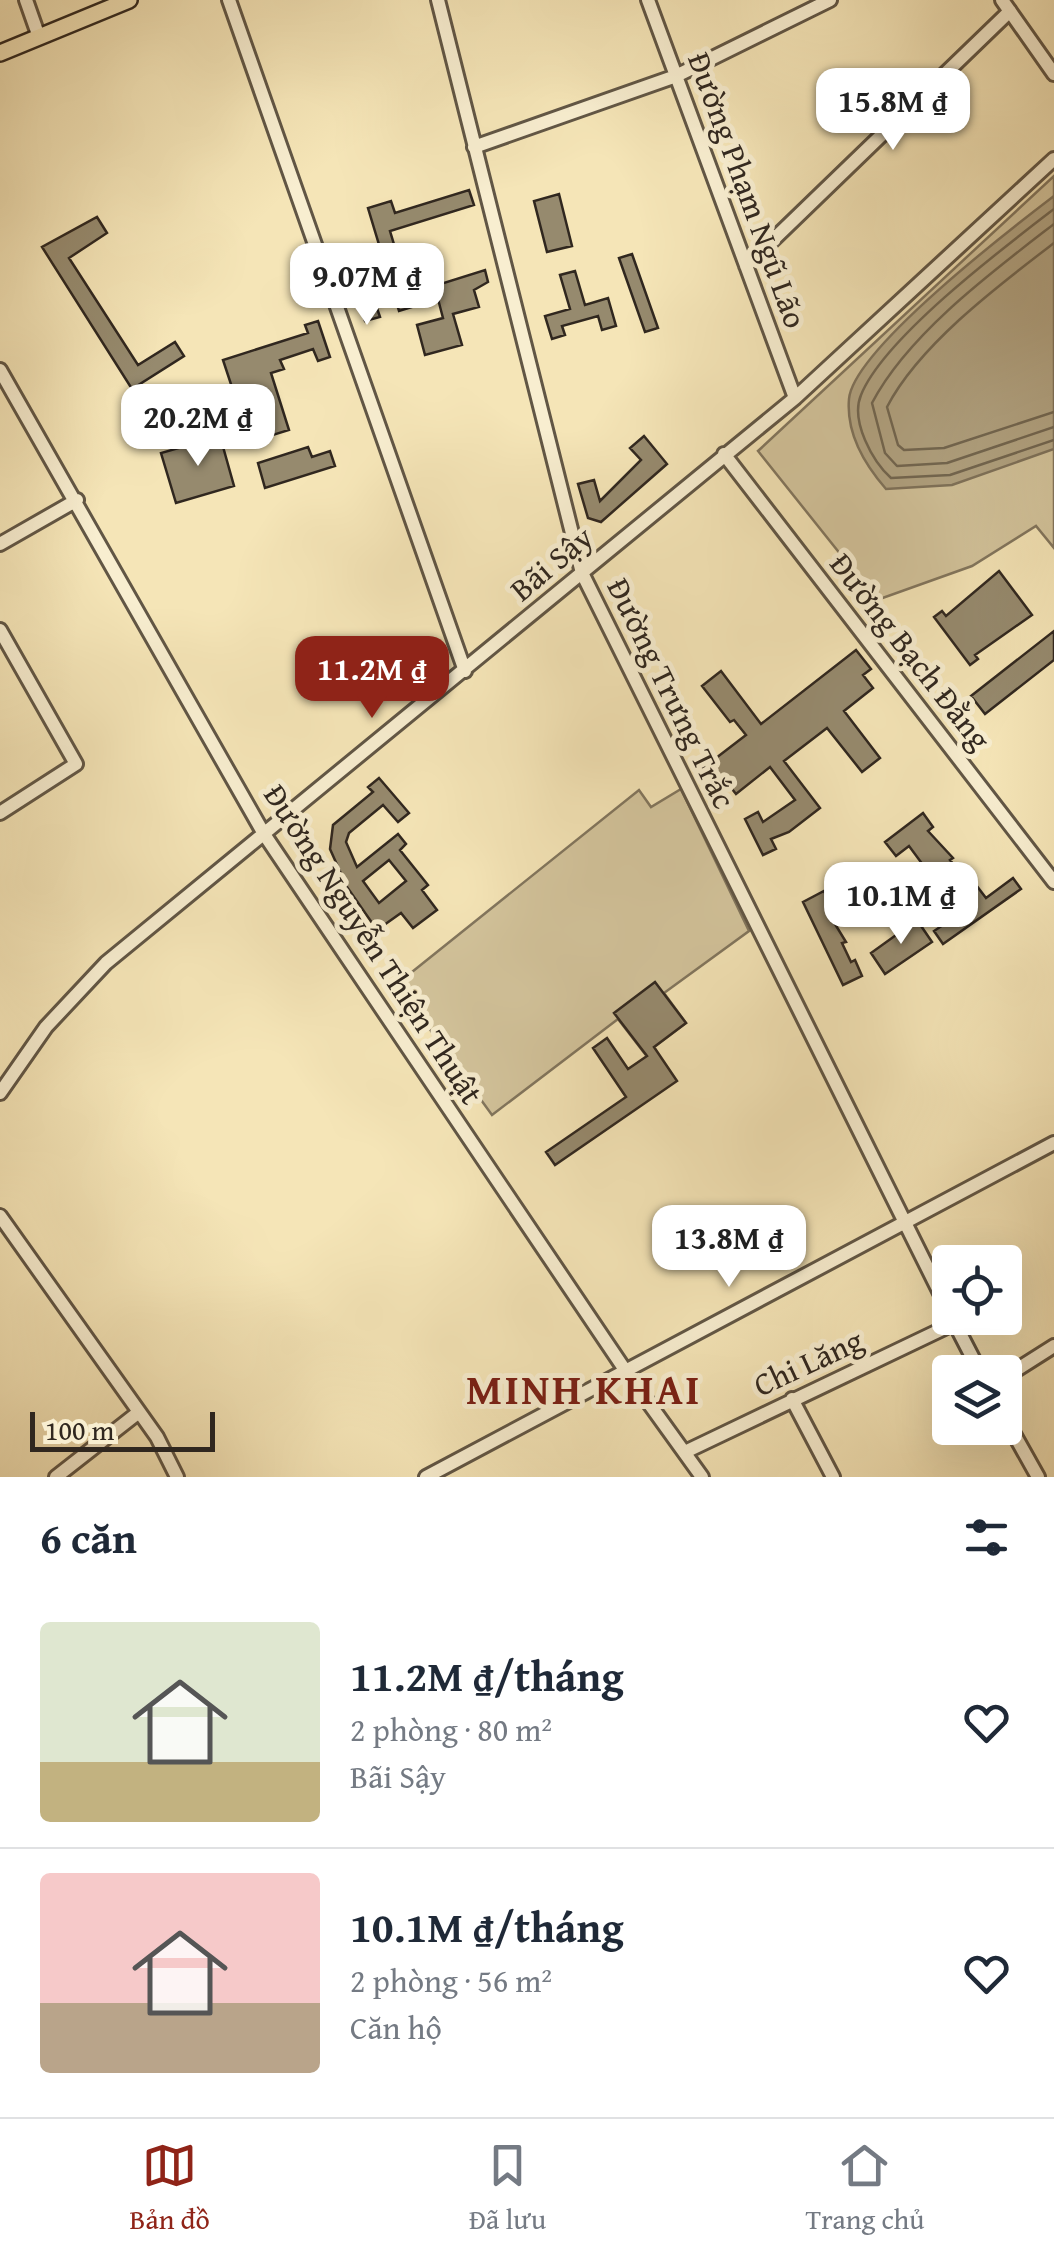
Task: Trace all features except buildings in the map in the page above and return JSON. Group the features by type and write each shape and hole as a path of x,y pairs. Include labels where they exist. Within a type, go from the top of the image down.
{"main road":[{"path":"0,52 130,0"}],"street":[{"path":"26,0 39,37"},
{"path":"229,0 465,671"},
{"name":"Đường Trưng Trắc","path":"438,0 582,573 932,1278"},
{"name":"Đường Phạm Ngũ Lão","path":"648,0 795,398"},
{"path":"474,147 676,76 830,0"},
{"path":"746,266 1006,5 1054,74"},
{"name":"Bãi Sậy","path":"0,1093 46,1027 106,963 795,398 1054,159"},
{"name":"Đường Nguyễn Thiện Thuật","path":"0,370 264,834 624,1370 702,1477"},
{"name":"Đường Bạch Đằng","path":"724,454 1054,882"},
{"path":"0,544 77,500"},
{"path":"0,630 76,764 2,806"},
{"path":"426,1477 1054,1142"},
{"path":"0,1216 139,1412 177,1477"},
{"name":"Chi Lăng","path":"686,1452 932,1329"},
{"path":"1022,1366 1054,1346"},
{"path":"792,1399 832,1477"},
{"path":"56,1477 139,1412"},
{"path":"1020,1445 1038,1477"}],"shaded area":[{"path":"1054,176 1054,548 1036,526 972,566 877,600 758,451"},
{"path":"681,789 749,931 664,993 686,1023 645,1054 618,1019 492,1115 397,984 639,790 651,807"}],"water":[{"path":"1054,196 1054,449 952,485 886,489 864,459 854,437 849,399 857,378 877,351 937,291"}],"district":[{"name":"MINH KHAI","path":"584,1388"}]}
